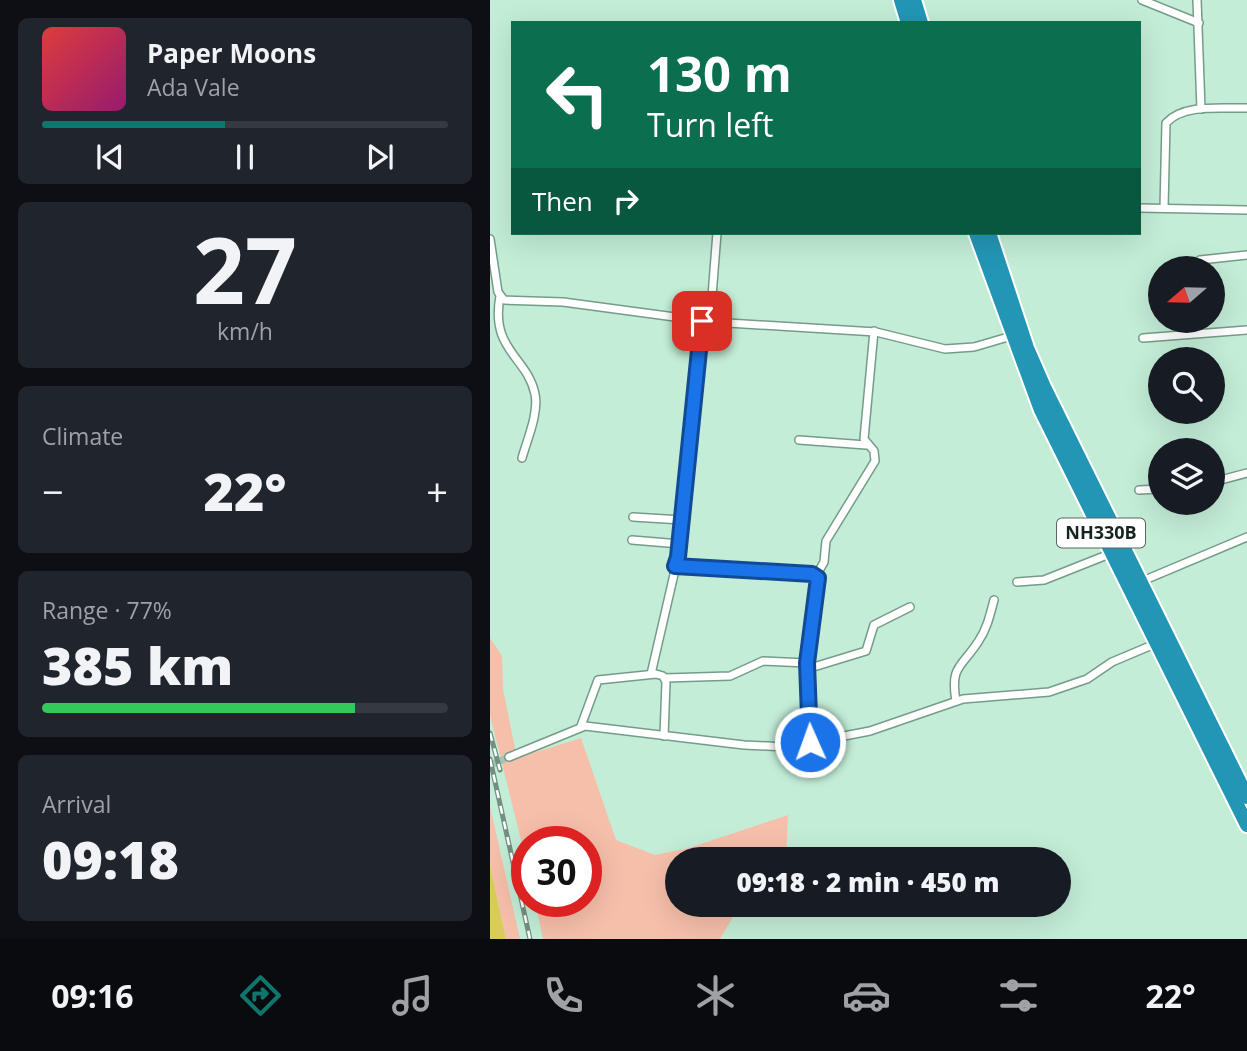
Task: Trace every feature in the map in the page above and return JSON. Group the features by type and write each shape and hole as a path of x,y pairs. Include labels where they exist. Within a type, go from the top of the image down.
{"highway":[{"path":"901,0 907,21"},
{"path":"914,0 920,21"},
{"name":"NH330B","path":"977,235 1017,334"},
{"name":"NH330B","path":"990,235 1041,410 1117,551 1247,825"},
{"name":"NH330B","path":"1117,551 1139,582 1161,640 1247,797"}],"street":[{"path":"1142,0 1199,23"},
{"path":"1198,0 1200,109"},
{"path":"1164,208 1166,123 1177,115 1200,109 1247,108"},
{"path":"1141,208 1247,210"},
{"path":"651,674 680,544 718,235"},
{"path":"490,239 499,296 491,315 491,334 505,357 530,383 536,396 522,458"},
{"path":"1225,257 1247,255"},
{"path":"499,296 504,300 563,302 706,321 874,331 945,349 974,347 1017,334"},
{"path":"1143,338 1247,330"},
{"path":"866,445 864,439 874,331"},
{"path":"799,440 866,445 874,450 875,461 852,494 846,512 825,545 824,562 816,576 818,580 807,666 810,742"},
{"path":"1225,479 1247,474"},
{"path":"1139,490 1148,490"},
{"path":"632,517 682,520"},
{"path":"1139,582 1247,537"},
{"path":"632,540 680,544"},
{"path":"1017,582 1044,580 1117,551"},
{"path":"675,566 816,576"},
{"path":"956,701 952,680 955,672 984,633 995,600"},
{"path":"581,726 597,680 651,674 661,674 665,678 730,676 763,661 807,666 866,652 874,625 910,607"},
{"path":"509,757 581,726 755,746 787,747 870,730 956,701 1049,692 1087,679 1112,662 1161,640"},
{"path":"664,736 665,678"}],"shaded area":[{"path":"490,638 502,656 503,689 517,758 581,738 616,840 655,855 665,853 665,917 733,917 720,939 543,939 538,917 602,917 602,826 518,826 490,715"},
{"path":"490,806 511,899 511,917 515,917 520,939 506,939 490,866"},
{"path":"788,815 787,847 692,847"},
{"path":"490,866 506,939 490,939"}],"tunnel":[{"path":"490,765 509,757"}],"railway":[{"path":"490,733 500,770"},
{"path":"490,759 530,939"}],"route":[{"path":"702,321 675,566 812,574 818,578 807,663 810,742"}]}
